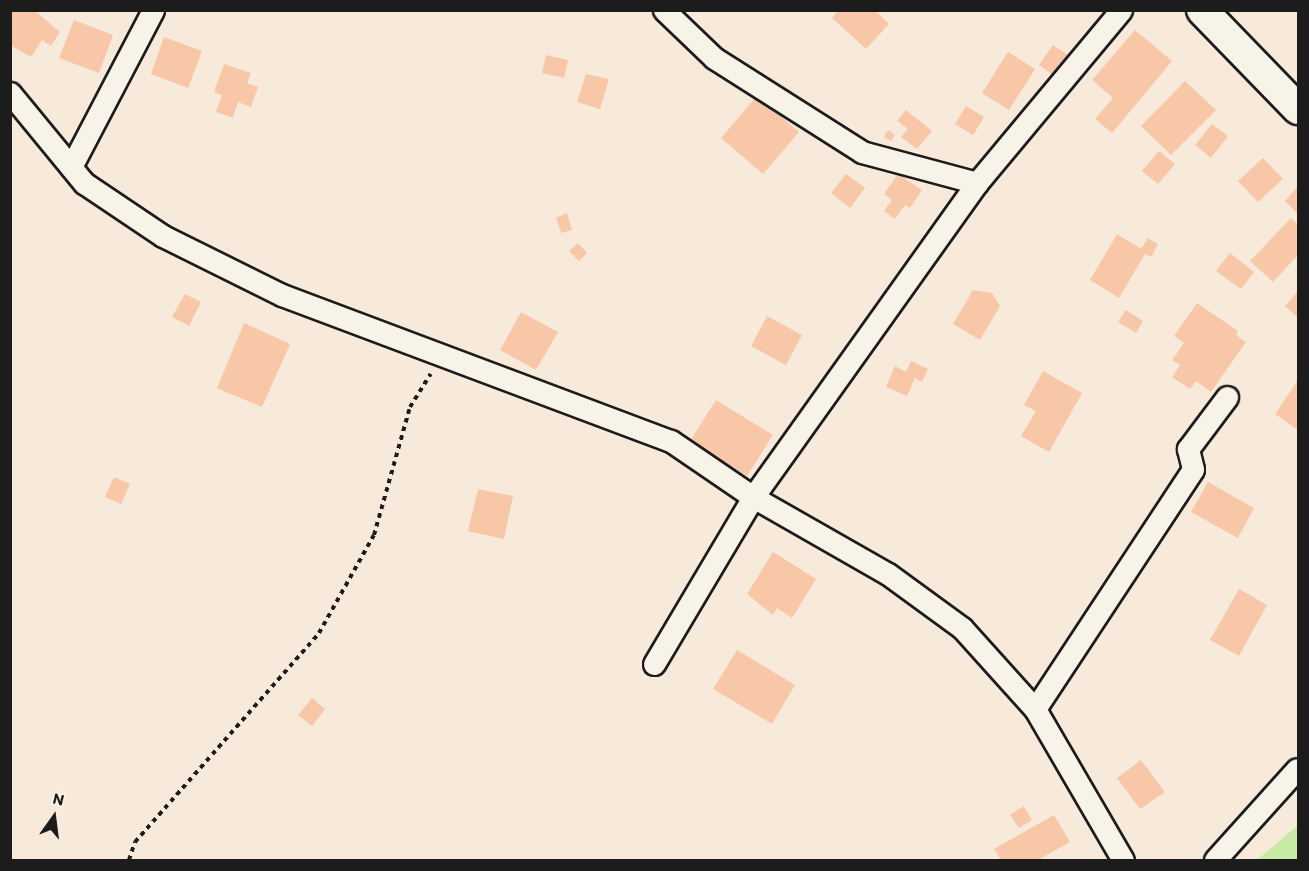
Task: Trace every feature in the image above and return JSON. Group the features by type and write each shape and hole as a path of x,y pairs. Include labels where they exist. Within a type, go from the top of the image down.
{"main road":[{"path":"1202,10 1299,109"}],"street":[{"path":"70,167 153,10"},
{"path":"664,10 714,58 862,152 977,183"},
{"path":"654,664 753,496 977,183 1121,10"},
{"path":"10,93 84,183 163,236 282,295 671,441 753,496 888,574 962,628 1035,709 1124,861"},
{"path":"1035,709 1193,469 1188,449 1227,397"},
{"path":"1215,861 1297,769"}],"path":[{"path":"129,861 135,842 319,633 374,535 410,407 442,355"}],"green space":[{"path":"1298,825 1298,860 1257,860"}],"building":[{"path":"10,10 34,10 60,32 51,46 42,40 31,57 10,45"},
{"path":"839,10 875,10 889,24 866,49 832,18"},
{"path":"74,20 113,35 99,73 59,58"},
{"path":"1135,30 1172,61 1112,133 1095,119 1113,98 1092,80"},
{"path":"164,37 202,51 188,88 151,74"},
{"path":"1053,45 1071,57 1057,78 1039,65"},
{"path":"1008,52 1035,69 1009,110 982,93"},
{"path":"546,55 568,60 564,78 542,73"},
{"path":"224,64 251,73 247,83 258,87 251,107 238,102 233,118 216,112 222,95 214,92"},
{"path":"586,74 609,79 600,109 577,102"},
{"path":"1185,81 1216,110 1171,155 1141,126"},
{"path":"757,96 799,132 763,174 721,138"},
{"path":"966,106 984,117 973,135 955,124"},
{"path":"906,110 932,131 917,149 901,137 908,129 897,121"},
{"path":"1212,124 1228,136 1211,158 1195,145"},
{"path":"888,130 895,135 891,141 884,137"},
{"path":"1159,151 1175,164 1158,184 1142,171"},
{"path":"1263,158 1283,179 1258,202 1238,181"},
{"path":"846,174 865,188 850,208 831,193"},
{"path":"898,174 922,190 910,208 905,205 895,219 884,211 892,200 884,194"},
{"path":"1298,186 1298,214 1285,201"},
{"path":"567,213 572,230 561,233 556,218"},
{"path":"1291,218 1298,225 1298,255 1273,282 1250,261"},
{"path":"1117,234 1141,249 1148,238 1158,244 1151,257 1145,254 1119,298 1090,280"},
{"path":"578,243 587,253 579,261 569,251"},
{"path":"1230,253 1254,272 1241,289 1216,271"},
{"path":"973,290 992,293 1000,306 980,340 953,324"},
{"path":"1298,291 1298,318 1285,306"},
{"path":"185,294 201,302 189,326 172,317"},
{"path":"1197,303 1238,331 1236,335 1246,342 1211,392 1196,381 1190,389 1172,377 1180,365 1172,360 1184,343 1174,336"},
{"path":"1126,310 1143,321 1136,333 1118,322"},
{"path":"521,312 558,332 536,370 500,350"},
{"path":"767,316 802,335 786,365 751,346"},
{"path":"244,323 290,344 262,407 217,388"},
{"path":"911,361 928,369 922,382 915,378 907,396 886,387 895,366 906,372"},
{"path":"1043,371 1082,393 1049,452 1021,436 1036,411 1024,405"},
{"path":"1298,380 1298,430 1275,414"},
{"path":"716,400 773,435 747,476 690,441"},
{"path":"114,477 130,484 121,504 105,497"},
{"path":"1208,482 1254,508 1238,538 1191,512"},
{"path":"478,489 513,496 504,539 468,531"},
{"path":"773,552 816,579 792,618 777,608 773,615 747,594"},
{"path":"1239,589 1267,605 1239,656 1210,640"},
{"path":"737,650 795,685 772,724 713,689"},
{"path":"312,698 325,709 312,726 298,715"},
{"path":"1141,760 1165,792 1140,809 1117,778"},
{"path":"1024,806 1032,820 1019,828 1010,815"},
{"path":"1054,815 1070,842 1038,860 1001,860 994,849"}]}
